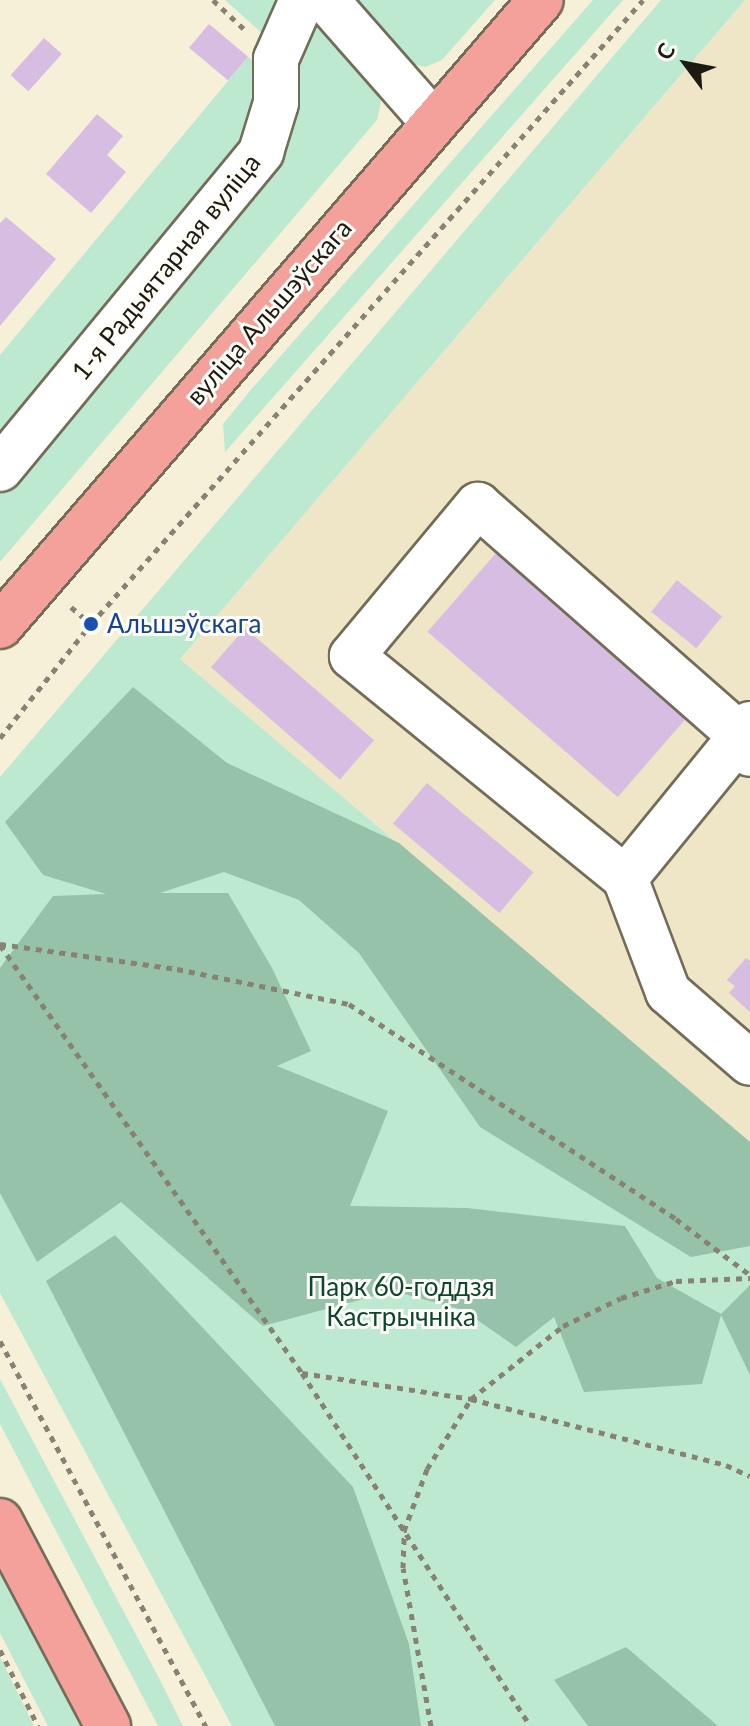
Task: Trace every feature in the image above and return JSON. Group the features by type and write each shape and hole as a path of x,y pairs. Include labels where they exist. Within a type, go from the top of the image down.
{"main road":[{"name":"вуліца Альшэўскага","path":"0,626 541,0"},
{"path":"0,1521 108,1726"}],"street":[{"name":"1-я Радыятарная вуліца","path":"0,469 261,152 276,103 276,59 302,0"},
{"path":"326,0 433,122"},
{"path":"625,878 747,738 478,505 352,656 625,878 668,992 750,1063"}],"path":[{"path":"0,738 91,624 643,0"},
{"path":"0,944 177,969 349,1004 586,1157 750,1277"},
{"path":"0,944 302,1373 530,1726"},
{"path":"431,1726 403,1568 404,1531 427,1469 471,1399 563,1326 621,1298 676,1281 750,1277"},
{"path":"0,1341 206,1726"},
{"path":"302,1373 471,1399 726,1465 750,1476"},
{"path":"0,1650 38,1726"}],"shaded area":[{"path":"745,0 750,0 750,1142 180,659"}],"green space":[{"path":"225,0 279,0 264,35"},
{"path":"343,0 495,0 442,60 425,67 408,63"},
{"path":"593,0 623,0 225,452 223,424 249,392"},
{"name":"Парк 60-годдзя Кастрычніка","path":"661,0 745,0 180,659 750,1142 750,1726 232,1726 0,1293 0,777"},
{"path":"316,18 374,88 381,102 377,120 0,562 0,490 276,156 298,46"},
{"path":"248,57 268,72 256,136 0,444 0,355"},
{"path":"133,687 227,763 399,843 750,1142 750,1246 691,1257 480,1127 359,953 299,900 224,872 160,893 228,893 272,968 311,1051 277,1066 388,1111 350,1206 467,1208 625,1226 657,1278 721,1314 750,1285 750,1375 721,1315 702,1384 584,1392 554,1317 516,1347 463,1310 393,1291 263,1326 121,1202 37,1262 0,1193 0,968 53,896 106,894 43,875 5,822"},
{"path":"115,1235 353,1487 409,1644 421,1726 275,1726 46,1281"},
{"path":"0,1379 183,1726 158,1726 0,1424"},
{"path":"0,1573 80,1726 48,1726 0,1633"},
{"path":"626,1647 718,1726 588,1726 554,1680"},
{"path":"0,1657 34,1726 0,1726"}],"building":[{"path":"209,24 248,57 228,81 189,48"},
{"path":"44,38 62,54 28,91 11,75"},
{"path":"97,114 123,136 107,155 126,172 91,213 46,174"},
{"path":"6,217 56,259 0,326 0,223"},
{"path":"503,545 693,710 618,797 428,632"},
{"path":"677,580 722,617 696,648 651,612"},
{"path":"245,628 374,740 340,779 211,667"},
{"path":"427,783 533,872 499,913 393,824"},
{"path":"746,958 750,961 750,1012 729,993 735,986 727,980"}],"place":[{"name":"Альшэўскага","path":"91,624"}]}
